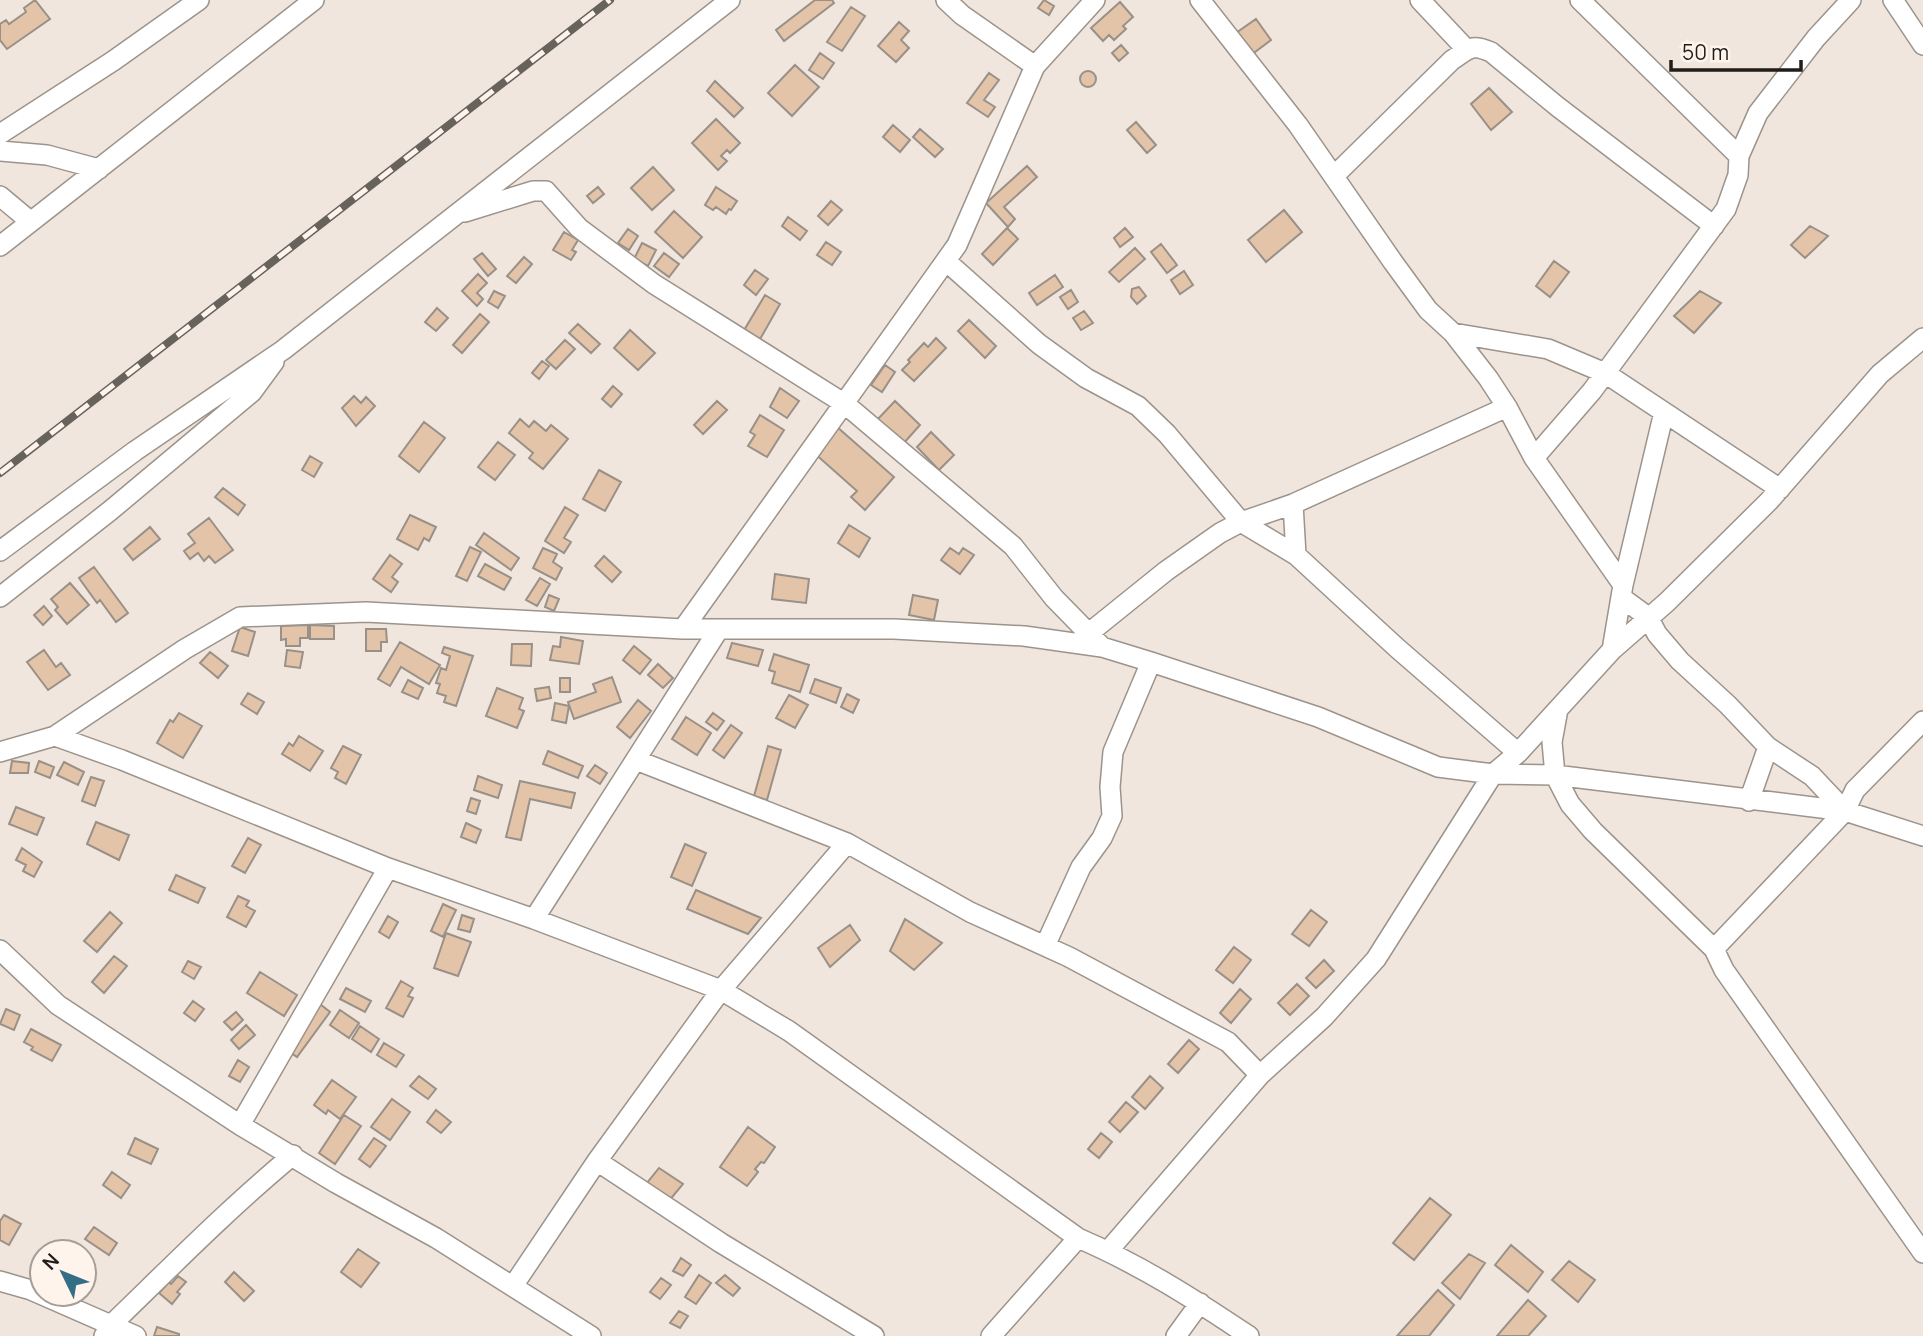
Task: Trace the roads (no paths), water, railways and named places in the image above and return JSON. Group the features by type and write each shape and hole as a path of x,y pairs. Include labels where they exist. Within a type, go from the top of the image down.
{"street":[{"path":"0,134 113,61 199,0"},
{"path":"0,246 314,0"},
{"path":"0,551 135,451 283,350 730,0"},
{"path":"946,0 962,15 1035,66"},
{"path":"683,629 957,245 1035,66 1095,0"},
{"path":"1200,0 1298,125 1428,310 1453,333 1507,407 1534,458 1622,591 1648,617 1657,634 1680,661 1768,747 1812,776 1845,811"},
{"path":"1421,0 1467,50"},
{"path":"1580,0 1739,156"},
{"path":"1534,458 1605,373 1726,209 1738,176 1739,156 1758,113 1816,38 1851,0"},
{"path":"1893,0 1923,45"},
{"path":"1334,176 1452,60 1470,47 1478,46 1491,52 1558,107 1714,226"},
{"path":"0,150 47,155 99,169"},
{"path":"454,215 533,191 546,191 579,228 654,284 845,404 1013,546 1054,598 1096,640"},
{"path":"0,196 31,222"},
{"path":"946,261 1039,344 1086,378 1138,407 1167,434 1241,522 1296,555 1397,648 1518,753"},
{"path":"1453,333 1548,349 1605,373 1780,489"},
{"path":"1108,1251 1260,1075 1324,1017 1376,959 1493,774 1518,753 1612,650 1667,602 1780,489 1880,374 1923,338"},
{"path":"0,597 111,510 252,392 283,350"},
{"path":"1096,640 1195,550 1241,522 1293,504 1507,407"},
{"path":"1612,650 1617,613 1664,412"},
{"path":"187,415 187,445"},
{"path":"1293,504 1296,555"},
{"path":"0,752 55,736 185,649 240,617 366,612 683,629 894,629 1096,640 1151,662 1318,717 1438,767 1493,774 1555,775 1749,801 1794,803 1845,811 1923,836"},
{"path":"534,919 719,629"},
{"path":"1045,946 1081,867 1107,829 1112,816 1110,787 1113,752 1151,662"},
{"path":"1558,708 1552,742 1555,775 1570,804 1593,831 1714,949 1724,970 1923,1253"},
{"path":"1714,949 1845,811 1855,790 1923,721"},
{"path":"55,736 122,760 387,868 534,919 721,990 789,1031 1078,1238 1108,1251 1200,1303 1249,1336"},
{"path":"1749,801 1768,747"},
{"path":"636,760 847,843 970,912 1045,946 1228,1042 1260,1075"},
{"path":"513,1286 597,1161 721,990 847,843"},
{"path":"240,1125 387,868"},
{"path":"0,950 58,1004 240,1125 336,1183 436,1238 591,1336"},
{"path":"108,1330 260,1182 293,1155"},
{"path":"597,1161 721,1243 874,1336"},
{"path":"991,1336 1078,1238"},
{"path":"0,1282 31,1290 108,1330 136,1336"},
{"path":"1175,1336 1200,1303"}],"railway":[{"path":"0,473 610,0"}]}
